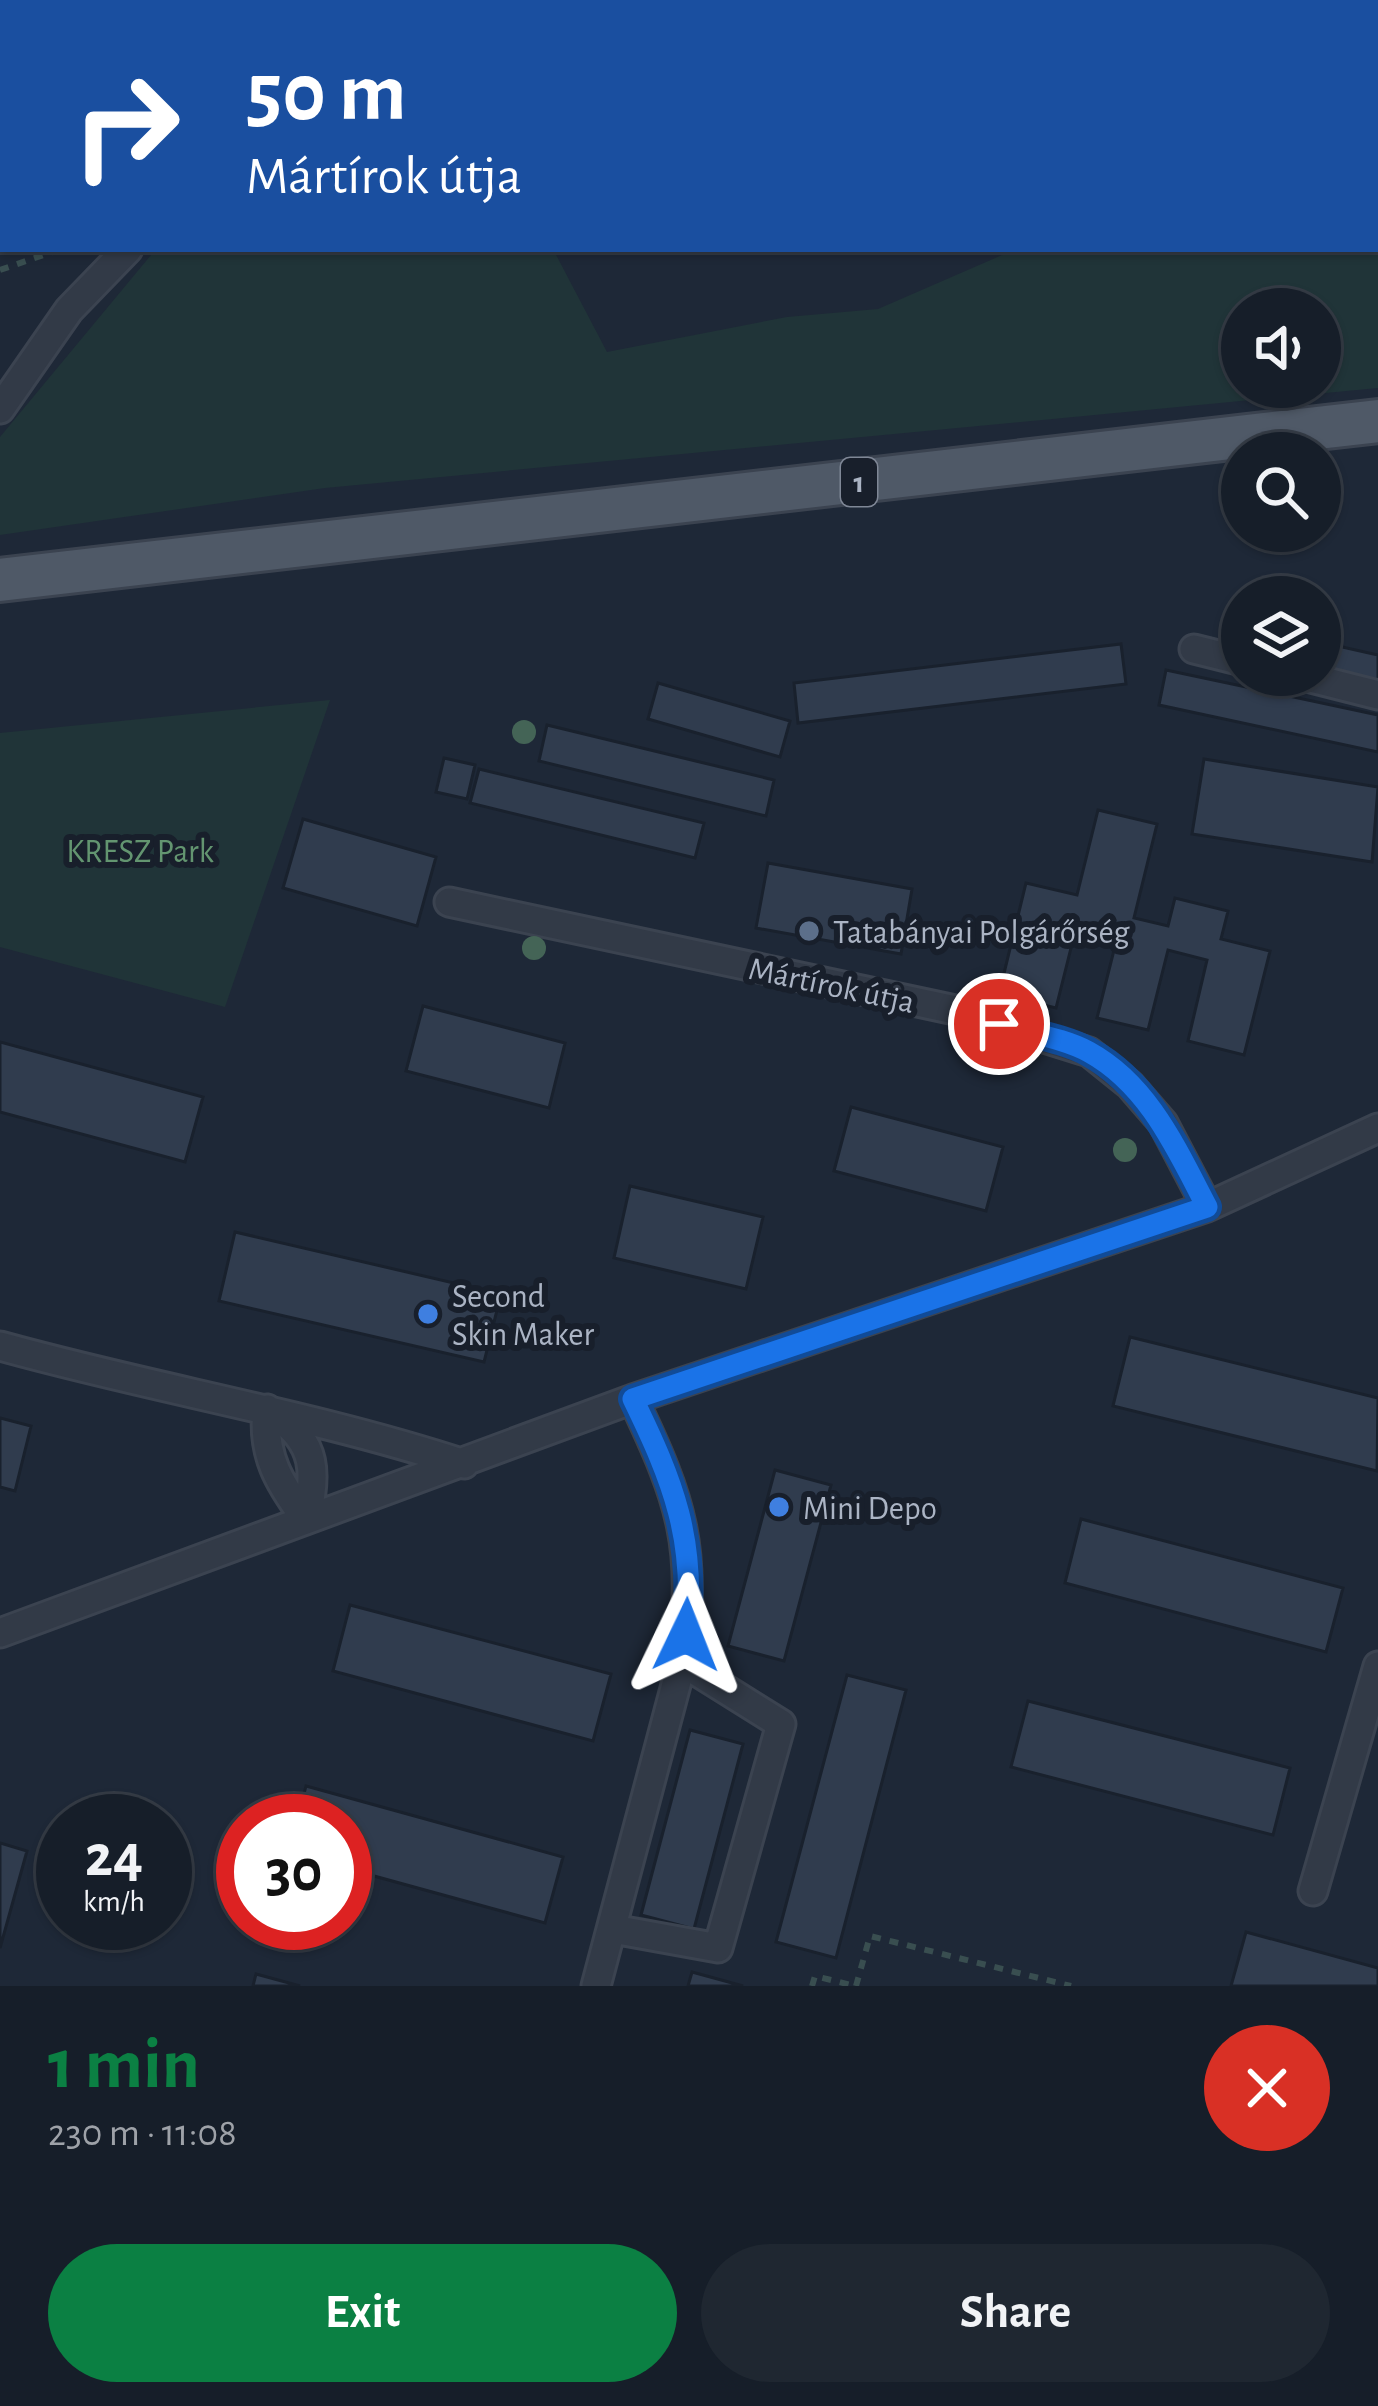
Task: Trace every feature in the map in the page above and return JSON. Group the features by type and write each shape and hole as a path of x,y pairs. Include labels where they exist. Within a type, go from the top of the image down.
{"main road":[{"name":"1","path":"0,580 1378,421"}],"street":[{"path":"0,409 68,310 125,252"},
{"path":"1194,649 1221,656"},
{"path":"1341,686 1378,695"},
{"name":"Mártírok útja","path":"449,902 955,1010 1089,1052 1130,1085 1163,1123 1207,1207"},
{"path":"0,1633 633,1399 1207,1207 1378,1128"},
{"path":"0,1346 151,1388 355,1428 464,1464"},
{"path":"596,1986 682,1662 689,1608 687,1545 676,1490 633,1399"},
{"path":"267,1409 299,1431 317,1474 306,1519"},
{"path":"267,1409 264,1434 274,1477 306,1519"},
{"path":"613,1929 718,1948 781,1724 682,1662"},
{"path":"1313,1891 1378,1666"}],"path":[{"path":"0,269 52,252"},
{"path":"812,1986 814,1976 855,1986 870,1936 1071,1986"}],"green space":[{"path":"154,252 555,252 607,352 787,317 878,309 1009,252 1378,252 1378,388 1341,392 1341,288 1221,288 1221,403 325,488 0,535 0,437"},
{"name":"KRESZ Park","path":"330,700 225,1007 0,947 0,733"}],"building":[{"path":"1121,644 1126,684 798,723 794,683"},
{"path":"1341,647 1378,655 1378,688 1341,680"},
{"path":"1166,670 1221,682 1221,696 1288,696 1378,715 1378,752 1159,705"},
{"path":"658,683 790,721 780,757 648,719"},
{"path":"547,725 774,780 766,816 539,761"},
{"path":"444,758 475,765 467,799 436,792"},
{"path":"1204,759 1378,787 1372,862 1192,834"},
{"path":"479,769 704,823 695,858 470,803"},
{"path":"1098,810 1157,824 1134,918 1168,926 1175,898 1228,911 1221,939 1270,951 1244,1055 1188,1041 1207,960 1168,950 1148,1030 1097,1018 1117,938 1076,928 1056,1008 999,994 1026,883 1077,895"},
{"path":"303,819 436,857 417,926 283,888"},
{"path":"768,863 912,889 901,954 756,928"},
{"path":"423,1006 565,1043 549,1108 406,1071"},
{"path":"0,1042 203,1097 185,1162 0,1112"},
{"path":"851,1107 1003,1147 986,1211 834,1171"},
{"path":"630,1186 763,1217 746,1289 614,1258"},
{"path":"235,1232 501,1294 484,1362 219,1301"},
{"path":"1130,1337 1378,1398 1377,1471 1113,1406"},
{"path":"0,1418 31,1426 15,1491 0,1487"},
{"path":"775,1470 831,1485 784,1661 728,1646"},
{"path":"1081,1519 1343,1588 1326,1652 1065,1583"},
{"path":"350,1605 611,1674 593,1741 333,1671"},
{"path":"847,1675 906,1690 836,1958 776,1942"},
{"path":"1028,1701 1290,1768 1273,1835 1011,1767"},
{"path":"690,1730 743,1744 694,1929 641,1915"},
{"path":"306,1786 335,1794 304,1794"},
{"path":"372,1804 563,1857 545,1923 372,1875"},
{"path":"0,1843 27,1851 0,1948"},
{"path":"1246,1932 1378,1968 1378,1986 1231,1986"},
{"path":"692,1972 743,1986 688,1986"},
{"path":"256,1974 300,1986 253,1986"}],"place":[{"name":"Tatabányai Polgárőrség","path":"809,931"},
{"name":"Second Skin Maker","path":"428,1314"},
{"name":"Mini Depo","path":"779,1507"}],"route":[{"path":"686,1635 687,1545 676,1490 633,1399 1207,1207 1163,1123 1130,1085 1089,1052 999,1024"}]}
